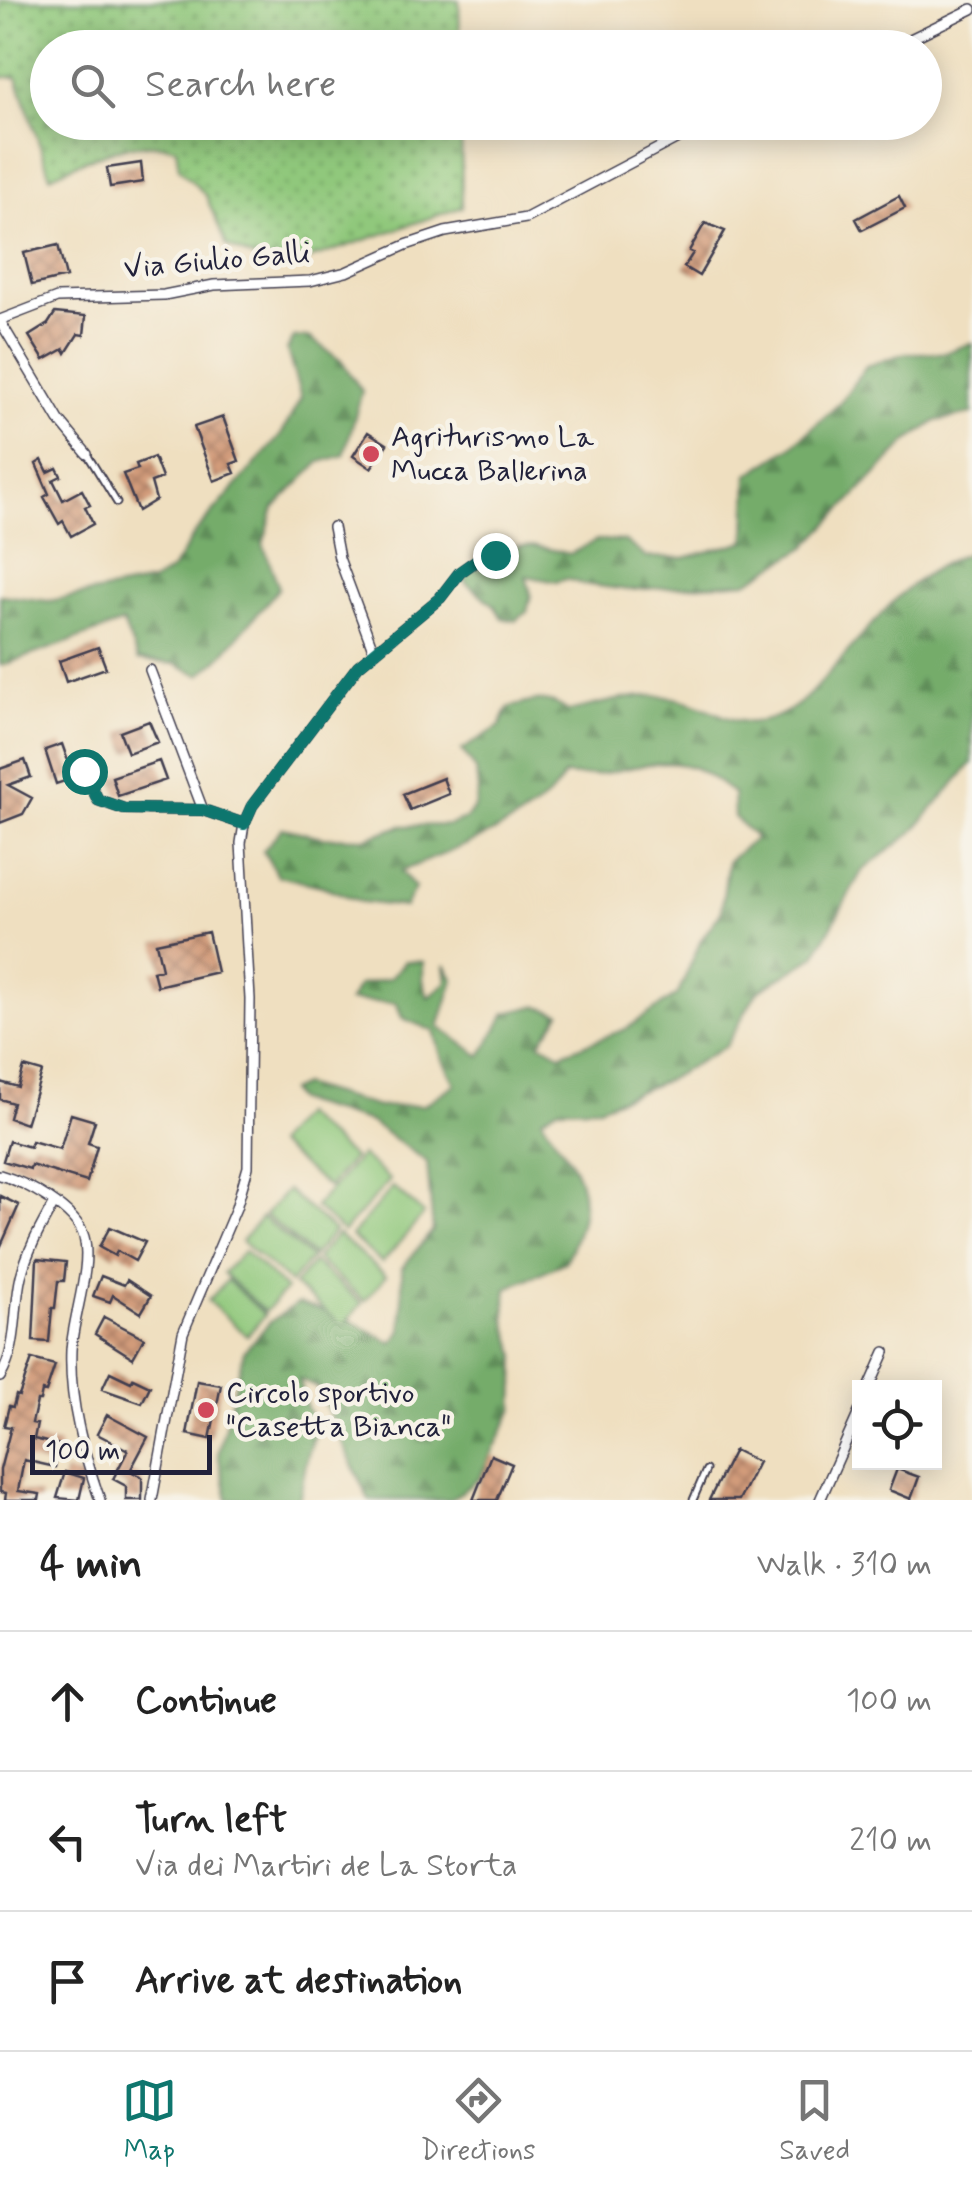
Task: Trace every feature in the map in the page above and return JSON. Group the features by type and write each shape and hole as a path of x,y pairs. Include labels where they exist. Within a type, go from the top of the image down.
{"street":[{"path":"928,30 972,8"},
{"name":"Via Giulio Galli","path":"0,321 57,298 164,295 214,285 310,281 346,272 406,244 445,232 526,218 674,140"},
{"path":"0,321 59,420 87,454"},
{"path":"332,527 339,558 374,652"},
{"path":"152,1500 183,1333 236,1208 248,1167 250,999 242,886 244,824 252,806 358,666 440,598 460,572 477,560 495,555"},
{"path":"150,670 203,810"},
{"path":"84,771 98,800 124,809 203,810 244,824"},
{"path":"0,1175 54,1203 76,1222 85,1241 71,1369 77,1426 100,1500"},
{"path":"0,1377 11,1357 22,1274 35,1237 54,1203"},
{"path":"872,1380 884,1352"},
{"path":"820,1500 852,1428"}],"lane":[{"path":"87,454 117,503"},
{"path":"693,1500 706,1470"}],"green space":[{"path":"0,0 459,0 460,30 30,30 30,116 17,77 0,77"},
{"path":"38,140 461,140 462,207 306,260 256,259 227,246 206,196 179,168 176,148 127,147 50,176"},
{"path":"309,337 341,361 362,391 344,455 320,462 274,508 263,544 279,588 218,660 200,675 175,664 138,660 123,623 0,666 0,595 49,601 152,582 172,570 195,533 281,435 301,398 287,350 294,338"},
{"path":"972,343 972,414 936,421 907,442 806,547 747,582 628,590 526,576 531,594 527,612 515,621 502,618 494,605 465,582 468,570 485,566 512,548 537,547 570,554 597,540 625,541 646,557 684,558 746,541 748,475 791,447 839,404 866,366 906,353 944,353"},
{"path":"972,552 972,763 912,833 862,871 815,956 757,992 726,1046 667,1080 599,1107 557,1108 542,1118 576,1171 583,1210 565,1262 507,1288 505,1318 516,1356 514,1408 479,1479 450,1500 369,1500 317,1387 299,1379 318,1430 308,1455 299,1500 228,1500 218,1454 244,1351 270,1322 298,1303 344,1317 392,1343 402,1331 402,1268 433,1230 427,1162 370,1122 296,1101 289,1091 302,1085 378,1107 424,1105 455,1084 434,1031 402,1018 396,1003 349,1001 359,985 390,978 405,961 423,962 428,998 447,982 445,965 454,980 439,1027 481,1056 506,1013 536,1006 561,1013 540,1043 560,1054 626,1029 678,994 701,940 721,912 728,861 756,838 734,817 733,793 692,767 660,763 596,775 564,775 537,806 516,820 401,871 415,888 405,907 362,902 322,886 278,876 263,851 282,828 322,837 366,838 401,826 449,825 466,819 475,806 478,791 476,770 462,750 500,726 508,708 525,703 546,701 568,711 621,699 661,696 743,721 772,718 810,694 898,597 933,570"},
{"path":"301,1114 353,1158 328,1187 276,1144"},
{"path":"361,1155 390,1180 343,1232 315,1207"},
{"path":"393,1187 424,1214 382,1263 351,1236"},
{"path":"287,1190 334,1231 313,1256 265,1215"},
{"path":"262,1217 311,1258 290,1283 241,1241"},
{"path":"337,1234 386,1276 365,1301 316,1259"},
{"path":"244,1251 286,1289 265,1312 223,1273"},
{"path":"313,1262 362,1303 343,1326 294,1285"},
{"path":"227,1280 265,1315 247,1336 208,1301"}],"building":[{"path":"141,163 143,182 110,187 107,168"},
{"path":"899,196 905,208 862,230 856,219"},
{"path":"705,223 725,231 699,276 684,267"},
{"path":"58,245 66,277 32,285 24,253"},
{"path":"55,313 86,316 84,335 78,334 66,353 64,349 44,360 29,336 48,324"},
{"path":"223,417 239,461 231,464 235,473 214,481 194,427"},
{"path":"368,432 387,444 371,468 353,456"},
{"path":"154,457 162,478 151,482 156,500 138,511 123,474"},
{"path":"42,460 48,472 57,468 61,476 53,480 63,500 82,490 93,524 71,536 63,521 59,524 44,497 49,494 36,464"},
{"path":"98,647 106,668 66,682 59,661"},
{"path":"149,721 158,742 128,753 120,732"},
{"path":"62,744 74,778 56,784 45,750"},
{"path":"25,760 31,777 8,785 32,798 23,814 0,823 0,769"},
{"path":"159,761 166,780 118,796 112,777"},
{"path":"443,778 449,794 410,810 403,794"},
{"path":"208,932 217,972 157,986 153,971 162,969 156,943"},
{"path":"24,1067 42,1072 26,1124 9,1118 13,1103 0,1099 0,1082 18,1087"},
{"path":"71,1114 95,1121 88,1143 97,1146 87,1182 3,1161 9,1141 30,1147 32,1141 60,1149"},
{"path":"0,1196 19,1205 0,1248"},
{"path":"110,1227 145,1242 135,1261 99,1247"},
{"path":"37,1259 66,1262 64,1281 58,1281 52,1308 49,1342 33,1341"},
{"path":"101,1276 124,1285 127,1280 151,1296 141,1313 113,1295 110,1302 93,1296"},
{"path":"104,1317 144,1338 133,1358 95,1334"},
{"path":"32,1359 55,1365 46,1392 42,1391 37,1401 32,1423 37,1424 34,1439 60,1445 55,1467 24,1460 18,1491 40,1494 39,1500 5,1500 6,1493 0,1492 0,1470 11,1427 4,1426 9,1406 13,1407 16,1395 19,1396"},
{"path":"110,1372 150,1386 142,1403 102,1389"},
{"path":"197,1381 221,1385 210,1439 187,1434"},
{"path":"107,1415 148,1437 130,1471 142,1477 142,1500 126,1500 126,1486 113,1479 128,1450 97,1434"},
{"path":"734,1450 758,1462 739,1500 709,1500"},
{"path":"491,1455 512,1464 497,1500 473,1500"},
{"path":"897,1470 919,1477 911,1499 889,1490"},
{"path":"65,1472 84,1478 79,1500 57,1498"}],"place":[{"name":"Agriturismo La Mucca Ballerina","path":"371,454"},
{"name":"Circolo sportivo \"Casetta Bianca\"","path":"206,1410"}],"route":[{"path":"84,771 98,800 124,809 203,810 244,824 252,806 358,666 440,598 460,572 477,560 495,555"}]}
